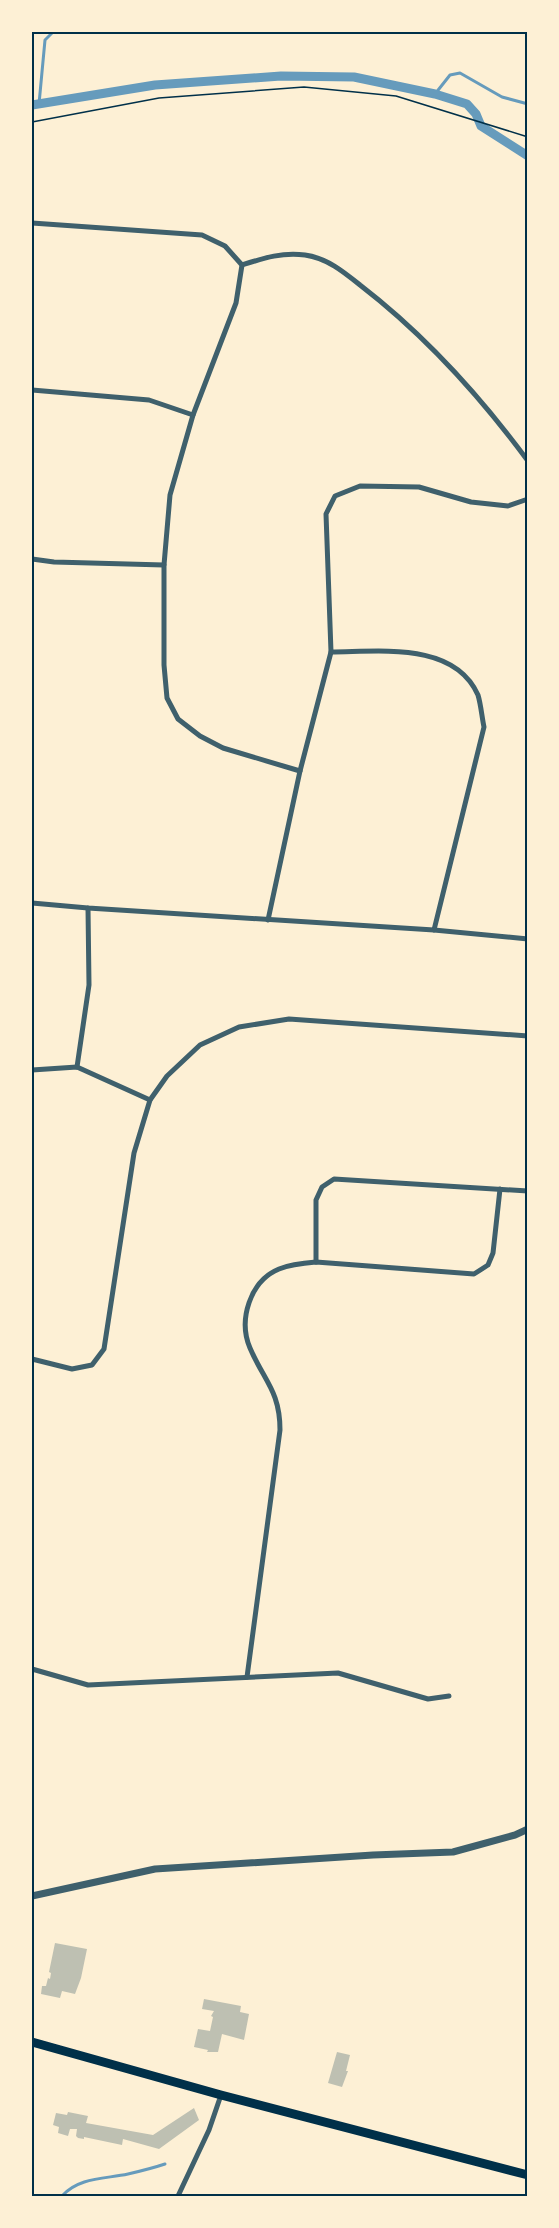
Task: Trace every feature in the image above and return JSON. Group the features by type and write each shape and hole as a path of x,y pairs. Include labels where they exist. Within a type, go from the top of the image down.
{"highway":[{"path":"32,2042 221,2095 528,2175"}],"street":[{"path":"32,223 202,235 225,246 242,265"},
{"path":"242,265 275,254 307,255 333,264 383,302 443,358 497,419 528,461"},
{"path":"242,265 236,303 193,416 170,495 164,565 164,666 167,698 178,719 200,736 223,748 300,771"},
{"path":"32,390 149,400 193,416"},
{"path":"268,920 300,771 331,652 326,514 335,496 360,486 419,487 471,502 508,506 528,499"},
{"path":"32,558 54,562 164,565"},
{"path":"331,652 404,652 434,657 460,671 478,696 484,728 434,930"},
{"path":"32,903 434,930 528,939"},
{"path":"76,1067 89,985 88,908"},
{"path":"32,1359 72,1369 92,1365 104,1349 134,1153 150,1100 167,1076 200,1045 238,1027 290,1019 528,1036"},
{"path":"32,1070 76,1067 150,1100"},
{"path":"316,1262 316,1200 322,1187 334,1179 528,1191"},
{"path":"247,1677 280,1430 280,1409 247,1339 245,1330 246,1312 252,1294 262,1279 278,1269 316,1262 474,1274 488,1265 493,1253 500,1189"},
{"path":"32,1669 88,1685 338,1673 428,1699 449,1696"},
{"path":"32,1896 155,1869 453,1852 515,1835 528,1829"},
{"path":"178,2196 209,2130 221,2095"}],"path":[{"path":"32,122 159,98 304,87 396,96 528,138"}],"building":[{"path":"55,1943 87,1949 75,1994 62,1991 60,1998 41,1994 42,1986 46,1986 48,1978 50,1979 51,1973 49,1972"},
{"path":"204,1999 241,2006 240,2012 249,2014 244,2040 222,2034 218,2052 207,2052 208,2050 194,2047 198,2029 210,2031 213,2017 211,2016 214,2011 202,2009"},
{"path":"337,2052 350,2055 346,2071 348,2071 342,2087 328,2083"},
{"path":"194,2108 199,2120 159,2149 123,2139 122,2145 84,2137 84,2139 78,2138 77,2129 70,2129 68,2136 58,2133 59,2127 53,2125 56,2113 67,2115 68,2112 88,2116 86,2123 153,2135"}],"waterway":[{"path":"39,104 45,40 53,32"},
{"path":"435,94 450,75 460,73 502,97 528,104"},
{"path":"32,105 155,85 281,76 354,77 435,94 467,104 476,114 481,126 528,156"},
{"path":"62,2196 84,2182 165,2164"}]}
